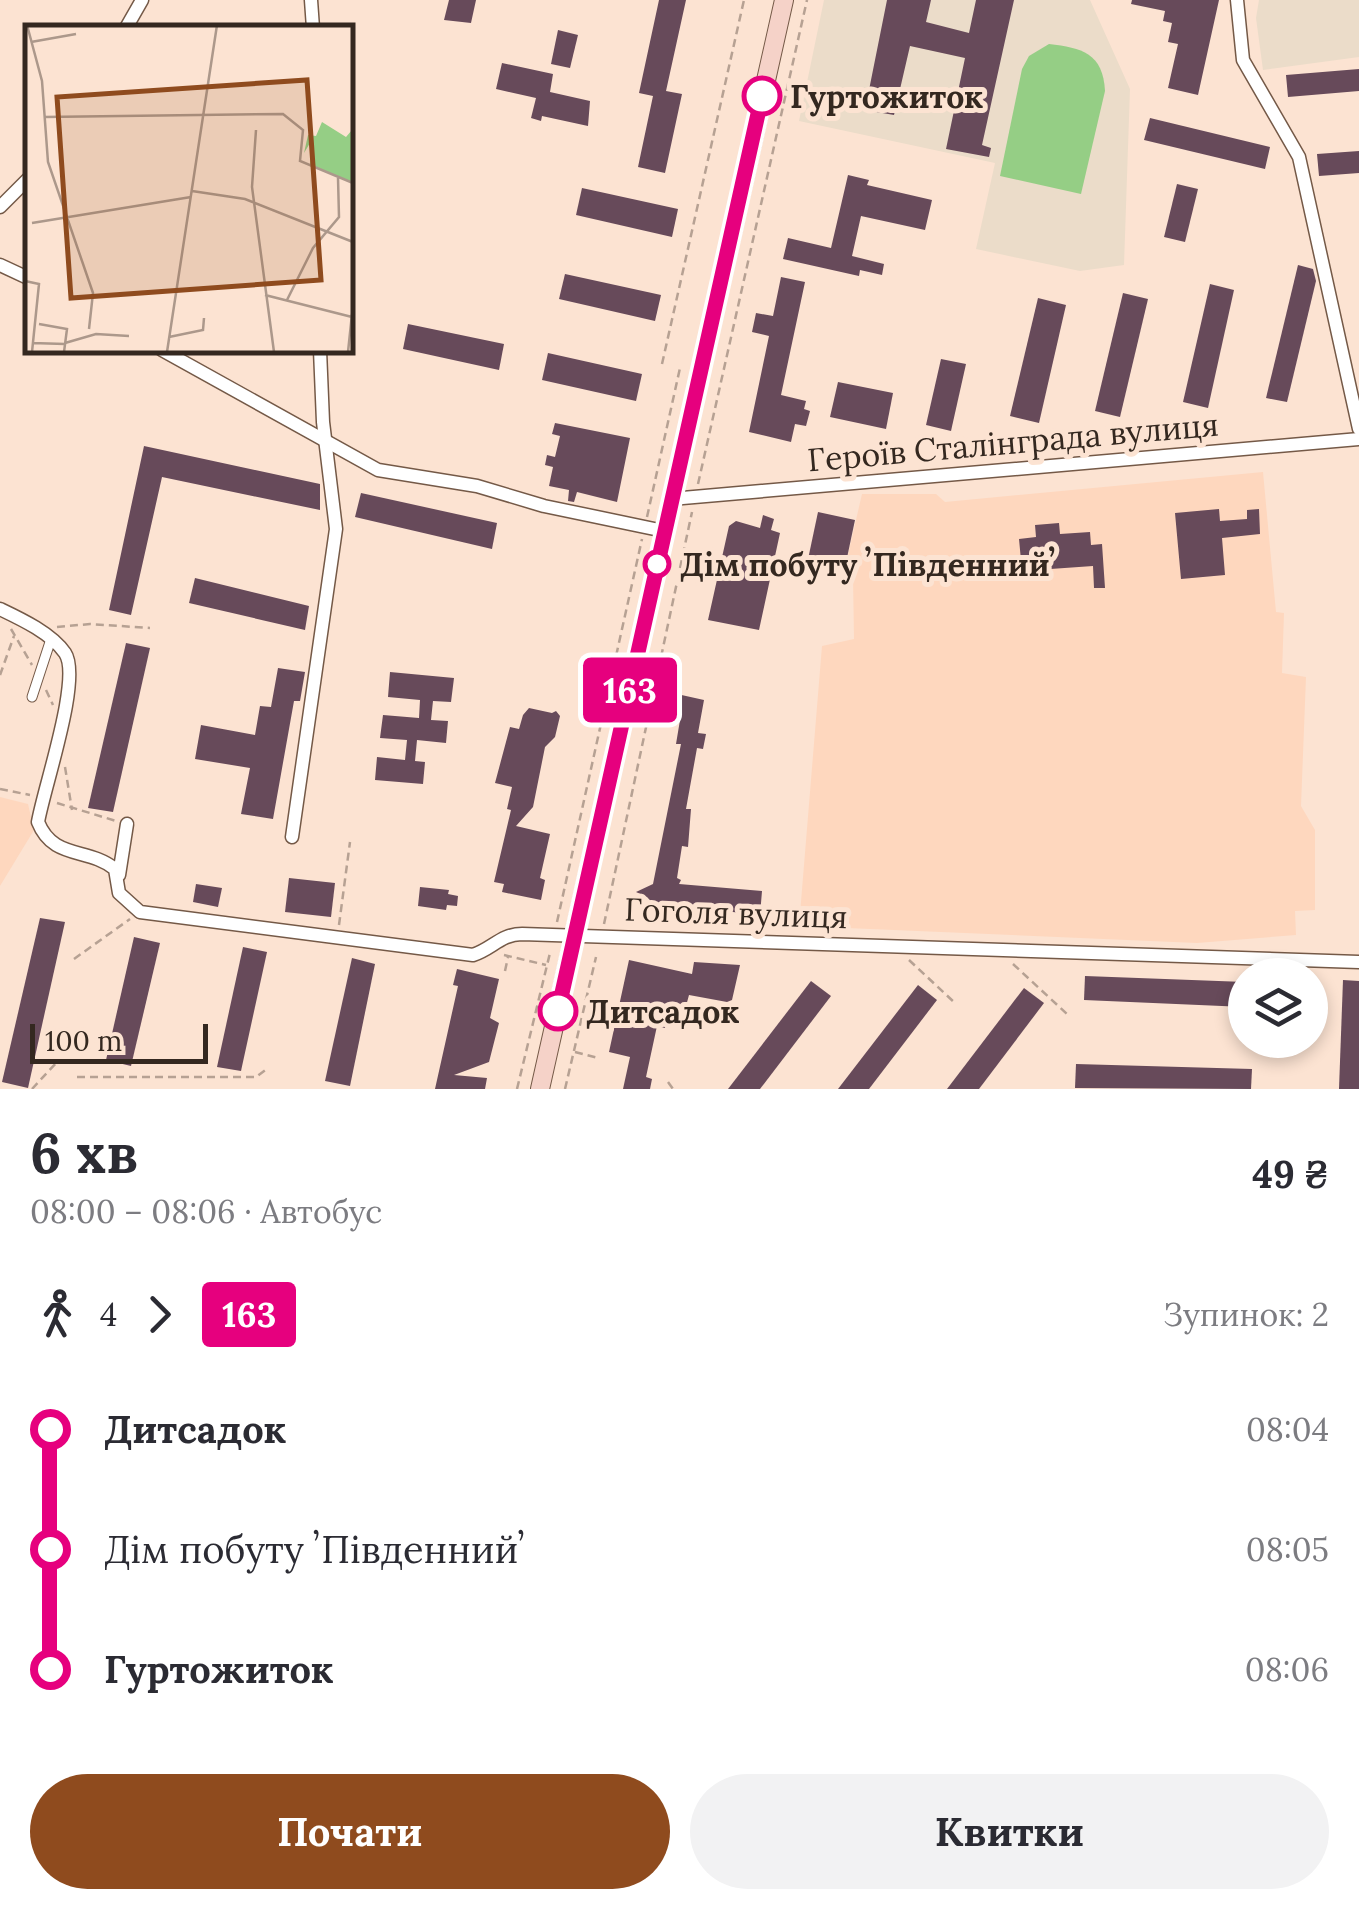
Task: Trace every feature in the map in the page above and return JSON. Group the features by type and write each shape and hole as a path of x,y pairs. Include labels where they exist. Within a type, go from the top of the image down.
{"main road":[{"path":"540,1089 784,0"}],"street":[{"path":"128,25 142,0"},
{"path":"311,0 313,25"},
{"path":"1238,0 1243,60 1298,156 1359,429"},
{"path":"0,207 25,182"},
{"path":"0,266 25,277"},
{"path":"166,352 378,470 477,486 544,506 664,531"},
{"path":"292,837 336,539 320,352"},
{"name":"Героїв Сталінграда вулиця","path":"672,500 1359,440"},
{"path":"0,610 51,639 67,655 71,684 38,822 44,838 56,846 106,861 115,869 119,893 140,912"},
{"path":"32,696 51,639"},
{"path":"118,879 127,824"},
{"name":"Гоголя вулиця","path":"140,912 473,954 488,950 509,934 1359,962"}],"path":[{"path":"662,364 744,0"},
{"path":"602,931 807,0"},
{"path":"556,928 680,368"},
{"path":"28,624 150,628"},
{"path":"11,629 51,700 60,729"},
{"path":"0,676 15,635"},
{"path":"64,762 72,810"},
{"path":"0,790 42,796 72,810 127,824"},
{"path":"338,938 350,842"},
{"path":"74,959 140,912"},
{"path":"997,950 1067,1014"},
{"path":"518,1089 550,953"},
{"path":"505,971 506,955 547,965"},
{"path":"565,1089 596,957"},
{"path":"906,958 955,1003"},
{"path":"574,1052 598,1058"},
{"path":"32,1089 57,1062"},
{"path":"77,1076 256,1078 268,1068"},
{"path":"668,1082 672,1089"}],"shaded area":[{"path":"824,0 1090,0 1130,89 1124,265 1080,271 976,249 995,163 799,121"},
{"path":"1259,0 1359,0 1359,57 1263,70 1256,18"},
{"path":"1263,472 1276,612 1284,613 1282,673 1306,677 1301,806 1315,830 1315,910 1295,911 1296,935 1197,943 799,926 822,646 854,639 853,576 844,572 862,494 936,494 945,502"},
{"path":"0,797 28,804 34,830 0,886"}],"green space":[{"path":"1049,44 1089,55 1103,78 1105,91 1081,194 1000,176 1022,69 1029,56"}],"building":[{"path":"449,0 476,0 471,23 444,20"},
{"path":"659,0 686,0 666,91 682,94 665,173 638,167 653,96 639,93"},
{"path":"887,0 931,0 926,22 969,33 976,0 1014,0 982,145 991,148 989,157 946,149 965,58 910,46 894,115 865,110"},
{"path":"1132,0 1219,0 1198,95 1168,88 1178,44 1168,42 1172,23 1163,21 1165,11 1131,4"},
{"path":"558,30 578,35 570,68 551,64"},
{"path":"502,63 553,74 550,92 590,101 588,126 542,116 541,121 531,118 536,98 496,89"},
{"path":"1359,69 1359,91 1288,97 1286,75"},
{"path":"1150,118 1270,147 1265,169 1144,140"},
{"path":"1359,151 1359,173 1319,176 1317,154"},
{"path":"848,175 869,180 867,185 932,200 925,230 861,216 852,256 884,264 882,275 860,270 859,276 783,259 788,238 831,248"},
{"path":"1177,184 1198,189 1185,242 1164,237"},
{"path":"582,188 678,209 672,237 576,215"},
{"path":"1298,265 1313,269 1316,281 1287,402 1266,398"},
{"path":"565,274 661,295 655,321 559,299"},
{"path":"781,277 805,282 781,395 806,401 804,409 810,411 806,426 795,424 791,442 749,432 769,336 752,332 756,313 773,316"},
{"path":"1210,284 1234,290 1208,408 1183,402"},
{"path":"1123,293 1148,299 1120,417 1095,411"},
{"path":"1038,298 1066,305 1039,423 1010,416"},
{"path":"408,324 504,344 499,370 403,349"},
{"path":"548,353 642,374 636,401 542,380"},
{"path":"941,359 966,364 951,431 926,425"},
{"path":"838,382 893,393 886,429 830,417"},
{"path":"555,423 630,438 617,502 577,492 574,502 568,501 569,490 549,486 553,467 545,465 547,455 555,457 560,436 552,434"},
{"path":"144,446 320,484 320,510 162,477 131,615 109,610"},
{"path":"361,493 497,523 492,549 355,517"},
{"path":"1219,509 1220,521 1247,519 1247,510 1259,509 1260,534 1222,538 1225,575 1181,579 1175,513"},
{"path":"818,512 855,520 844,572 807,564"},
{"path":"763,515 774,519 771,530 780,533 759,630 708,620 729,526 736,521 760,528"},
{"path":"1059,523 1060,534 1090,532 1091,545 1102,544 1105,588 1094,588 1093,566 1022,571 1019,539 1036,537 1035,525"},
{"path":"195,578 309,606 305,630 189,603"},
{"path":"126,643 150,648 113,812 88,808"},
{"path":"278,668 305,672 300,701 294,701 273,819 241,814 250,768 195,759 201,725 255,735 260,706 271,707"},
{"path":"390,672 454,678 451,702 433,701 431,720 448,721 446,743 417,740 415,761 425,762 423,784 375,780 377,757 405,760 407,740 380,738 383,715 419,718 420,700 388,697"},
{"path":"677,694 704,700 698,733 706,734 703,749 697,748 686,809 691,809 688,847 682,846 679,884 762,891 760,915 660,904 660,911 636,892 653,884 681,744 676,744 681,714 673,712"},
{"path":"529,708 556,711 560,716 555,737 545,747 533,807 516,826 550,834 540,878 545,880 541,900 502,892 504,884 494,882 511,810 507,809 512,787 495,783 510,727 519,729"},
{"path":"289,878 335,883 331,917 285,912"},
{"path":"196,884 222,888 218,907 193,902"},
{"path":"420,887 449,890 448,894 458,896 457,906 447,905 446,910 418,906"},
{"path":"40,918 65,922 28,1088 2,1082"},
{"path":"134,937 160,943 131,1066 106,1060"},
{"path":"243,947 267,952 241,1071 217,1067"},
{"path":"352,958 375,964 350,1086 325,1081"},
{"path":"629,960 692,974 694,962 740,965 732,1000 689,995 686,1006 670,1003 665,1028 657,1026 646,1077 652,1079 650,1089 623,1089 630,1057 609,1052"},
{"path":"457,969 499,979 490,1018 499,1023 489,1062 454,1075 487,1078 485,1089 435,1089 458,986 453,985"},
{"path":"1085,976 1228,981 1228,1006 1084,1000"},
{"path":"1343,980 1359,981 1359,1089 1339,1089"},
{"path":"811,981 831,996 760,1089 728,1089"},
{"path":"918,985 937,1000 869,1089 838,1089"},
{"path":"1024,988 1044,1003 979,1089 947,1089"},
{"path":"1076,1064 1252,1069 1251,1089 1075,1088"}],"bus line":[{"name":"163","path":"558,1011 762,96"}],"place":[{"name":"Гуртожиток","path":"762,96"},
{"name":"Дім побуту ʼПівденнийʼ","path":"657,564"},
{"name":"Дитсадок","path":"558,1011"}]}
